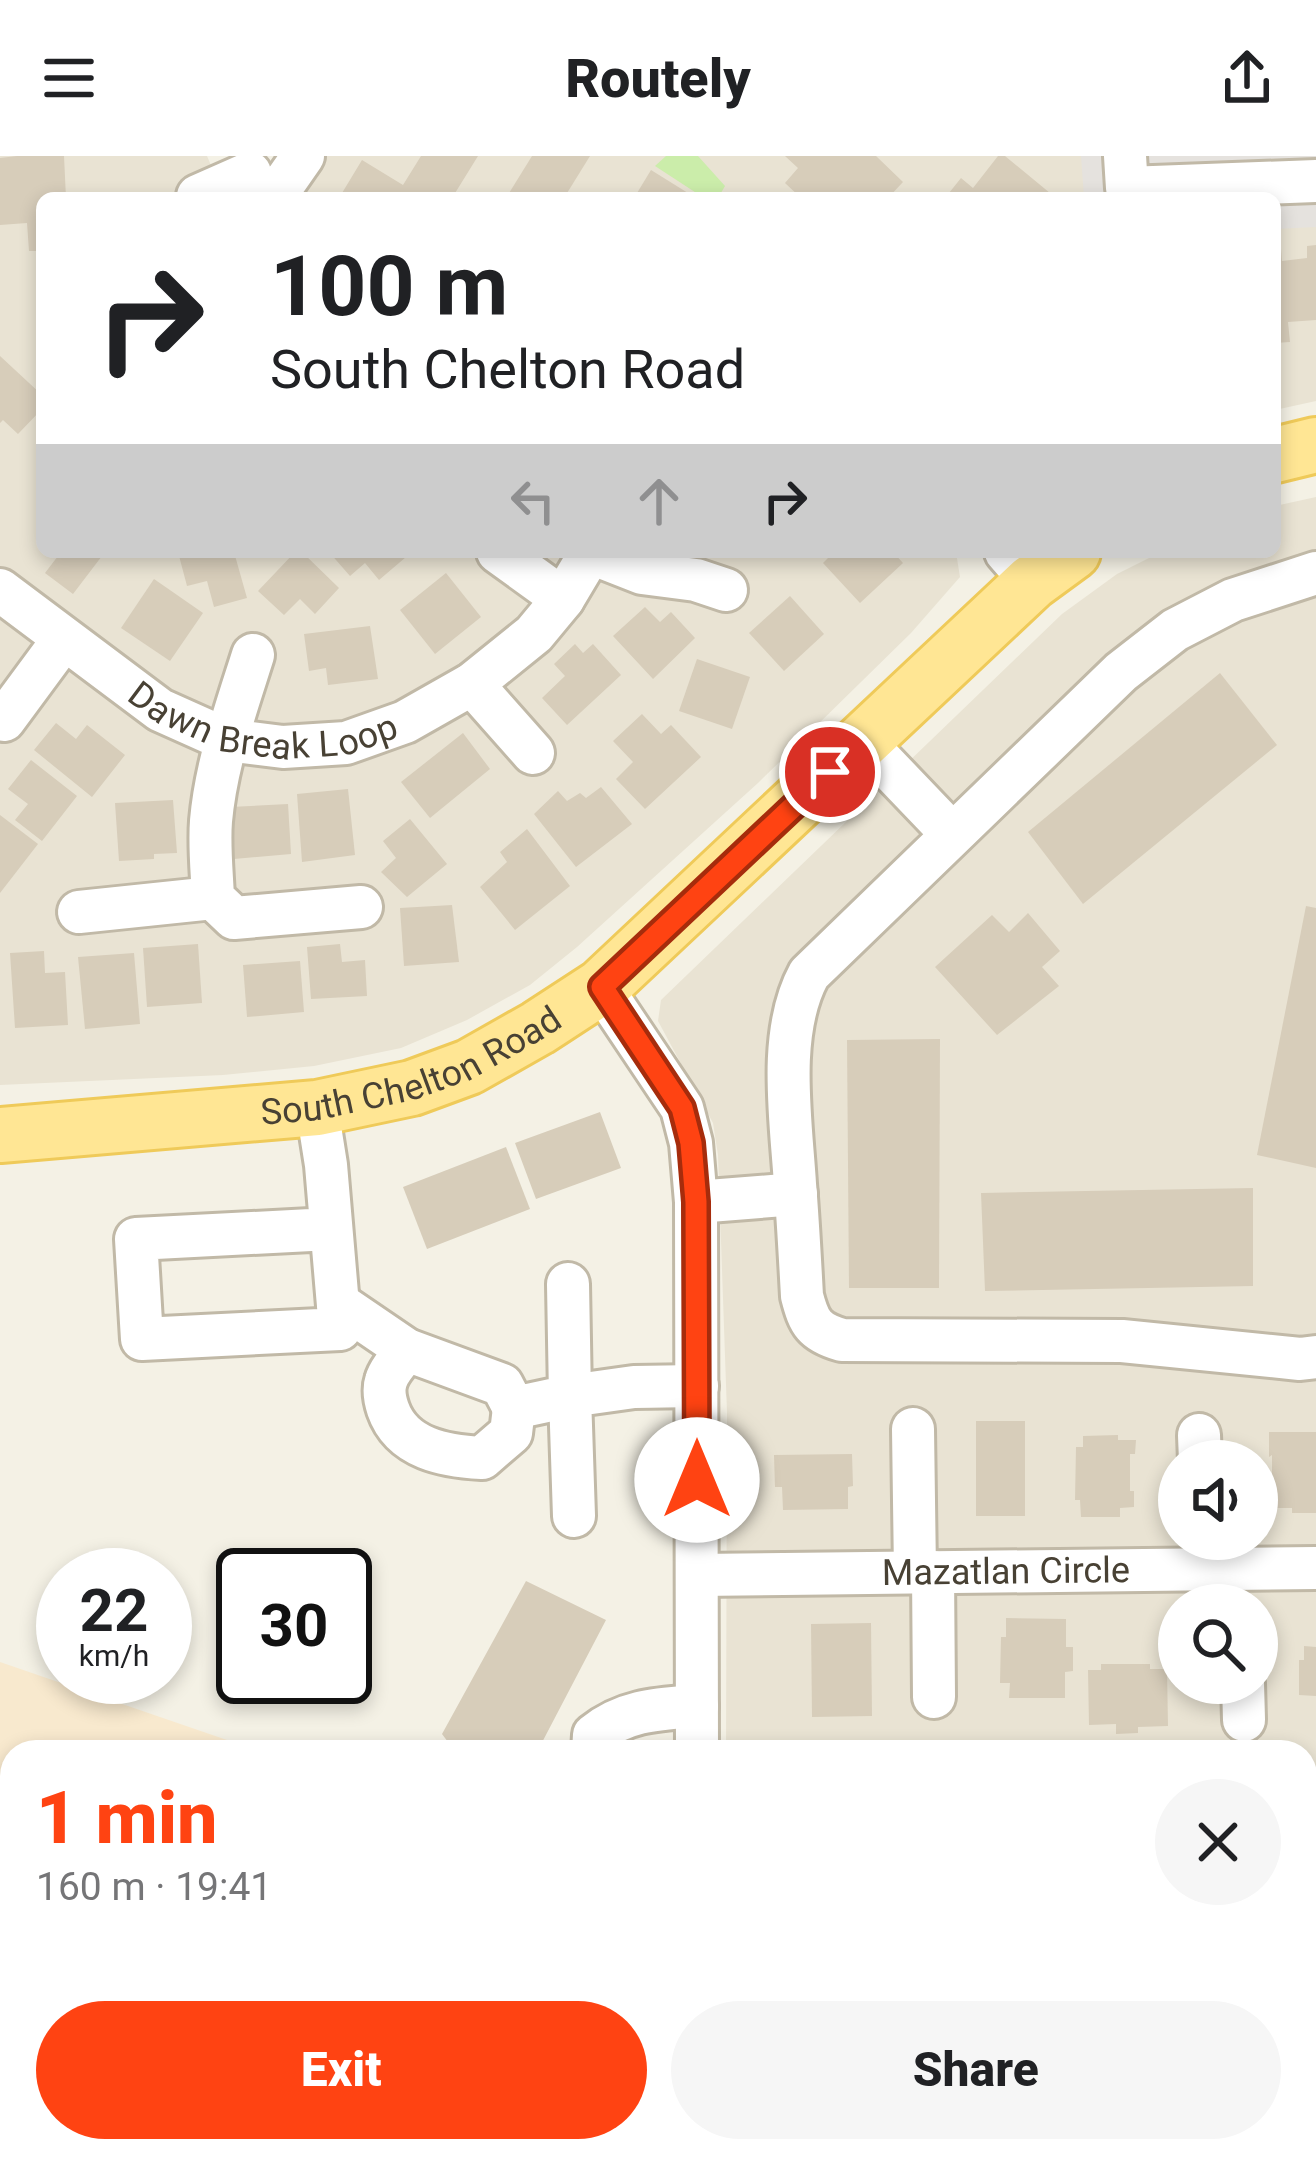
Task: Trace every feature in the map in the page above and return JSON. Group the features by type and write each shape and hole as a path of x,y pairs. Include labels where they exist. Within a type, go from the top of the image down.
{"main road":[{"path":"1281,454 1316,445"},
{"name":"South Chelton Road","path":"21,1134 317,1108 412,1088 469,1067 602,987 863,741 1037,562"}],"street":[{"path":"214,192 287,179 303,156"},
{"path":"1125,156 1127,188 1316,181"},
{"path":"506,558 563,599"},
{"name":"Dawn Break Loop","path":"0,590 160,710 226,740 283,747 346,743 405,722 472,684 534,634 588,558"},
{"path":"604,558 642,573 696,580 726,590"},
{"path":"1316,573 1233,600 1175,630 1121,672 809,974 798,995 791,1040 790,1104 802,1296 808,1318 823,1334 842,1340 1122,1340 1316,1358"},
{"path":"4,721 63,640"},
{"path":"253,655 215,790 210,828 213,898 234,918 362,907"},
{"path":"472,684 532,753"},
{"path":"863,741 952,834"},
{"path":"79,911 213,898"},
{"path":"602,987 682,1108 691,1143 696,1202 697,1740"},
{"path":"317,1108 326,1165 340,1329 142,1339 136,1239 330,1229"},
{"path":"696,1202 796,1194"},
{"path":"568,1284 574,1516"},
{"path":"338,1303 406,1350 502,1385 514,1408 512,1433 482,1458 452,1456 410,1441 389,1414 384,1394 386,1377 406,1350"},
{"path":"514,1408 634,1387 697,1386"},
{"path":"913,1429 934,1696"},
{"name":"Mazatlan Circle","path":"697,1575 1316,1568"},
{"path":"594,1740 611,1721 640,1711 697,1706"}],"shaded area":[{"path":"0,156 207,156 222,192 36,192 36,558 957,558 960,577 911,633 758,783 577,947 530,985 467,1020 401,1048 314,1066 0,1085"},
{"path":"278,156 1316,156 1316,401 1281,409 1281,192 300,192"},
{"path":"1081,156 1316,156 1316,227 1281,229 1281,192 1084,192"},
{"path":"1316,497 1316,1740 726,1740 727,1413 718,1155 713,1123 658,1021 661,1000 1062,614 1117,574 1149,558 1281,558 1281,505"},
{"path":"0,1662 36,1674 36,1704 122,1704 227,1740 0,1740"}],"green space":[{"path":"666,156 698,156 725,186 722,192 695,192 655,166"}],"building":[{"path":"64,156 66,192 36,192 36,251 29,251 27,223 0,225 0,158"},
{"path":"421,156 478,156 456,192 343,192 362,160 403,185"},
{"path":"532,156 590,156 568,192 510,192"},
{"path":"785,156 876,156 903,182 894,192 795,192 785,183 798,168"},
{"path":"998,156 1005,156 1049,192 950,192 961,178 973,188"},
{"path":"651,170 686,192 638,192"},
{"path":"1316,245 1316,320 1288,322 1290,342 1281,343 1281,249 1282,261 1307,258 1307,246"},
{"path":"0,356 36,389 36,415 18,434 3,420 0,423"},
{"path":"56,558 100,558 73,594 45,573"},
{"path":"180,558 236,558 247,598 214,607 207,581 187,586"},
{"path":"289,558 308,558 339,588 315,614 300,599 284,615 258,591"},
{"path":"334,558 405,558 379,580 365,563 350,576"},
{"path":"828,558 898,558 903,563 860,603 823,563"},
{"path":"446,573 481,617 435,654 400,610"},
{"path":"154,579 203,613 170,661 121,628"},
{"path":"790,596 824,634 784,671 749,633"},
{"path":"645,607 660,622 671,612 695,638 653,679 613,636"},
{"path":"370,626 378,679 328,685 326,668 309,671 304,634"},
{"path":"575,644 583,653 593,644 621,675 567,725 542,698 565,676 554,664"},
{"path":"697,659 750,677 732,729 679,711"},
{"path":"1220,673 1277,745 1083,904 1028,832"},
{"path":"642,714 661,734 671,725 701,757 645,809 616,779 633,762 613,741"},
{"path":"56,723 76,739 87,725 125,755 92,797 34,750"},
{"path":"463,733 490,769 430,818 401,782"},
{"path":"31,760 77,796 42,841 15,820 28,804 8,789"},
{"path":"601,787 632,824 576,867 534,814 558,791 567,801 580,793 586,798"},
{"path":"348,789 355,855 302,862 297,794"},
{"path":"173,800 177,853 119,861 115,803"},
{"path":"288,804 291,854 234,859 230,807"},
{"path":"0,815 38,844 0,893"},
{"path":"410,819 447,864 407,897 381,872 396,858 383,841"},
{"path":"527,829 570,886 515,930 480,887 507,862 500,852"},
{"path":"452,905 459,962 404,966 400,908"},
{"path":"1306,906 1316,908 1316,1168 1257,1155"},
{"path":"1028,913 1060,951 1042,967 1059,986 997,1035 935,967 992,915 1009,932"},
{"path":"198,944 202,1003 147,1007 143,948"},
{"path":"340,944 342,962 365,960 367,996 311,999 307,947"},
{"path":"44,951 45,973 65,972 68,1025 15,1028 10,953"},
{"path":"134,953 140,1024 85,1029 78,957"},
{"path":"300,961 304,1012 247,1017 243,965"},
{"path":"940,1039 939,1288 849,1288 847,1040"},
{"path":"600,1112 621,1168 536,1199 515,1143"},
{"path":"506,1147 530,1209 427,1249 403,1187"},
{"path":"1253,1188 1253,1286 985,1291 981,1193"},
{"path":"976,1421 1025,1421 1025,1516 976,1516"},
{"path":"1269,1432 1316,1432 1316,1513 1278,1508 1278,1440 1269,1440"},
{"path":"1118,1435 1118,1440 1136,1440 1135,1454 1130,1454 1134,1507 1120,1508 1120,1517 1081,1517 1080,1500 1075,1500 1076,1447 1083,1447 1083,1436"},
{"path":"852,1454 848,1509 783,1510 782,1487 775,1487 774,1455"},
{"path":"526,1581 606,1620 543,1740 446,1740 442,1734"},
{"path":"1006,1618 1066,1619 1066,1647 1073,1647 1073,1671 1065,1672 1065,1698 1009,1698 1010,1683 1000,1683"},
{"path":"871,1623 872,1716 812,1717 811,1624"},
{"path":"1304,1646 1316,1647 1316,1696 1299,1695"},
{"path":"1101,1664 1150,1664 1150,1669 1158,1669 1158,1704 1168,1704 1168,1726 1116,1734 1116,1724 1089,1725 1088,1670 1101,1670"}],"route":[{"path":"697,1480 696,1202 691,1143 682,1108 602,987 830,772"}]}
